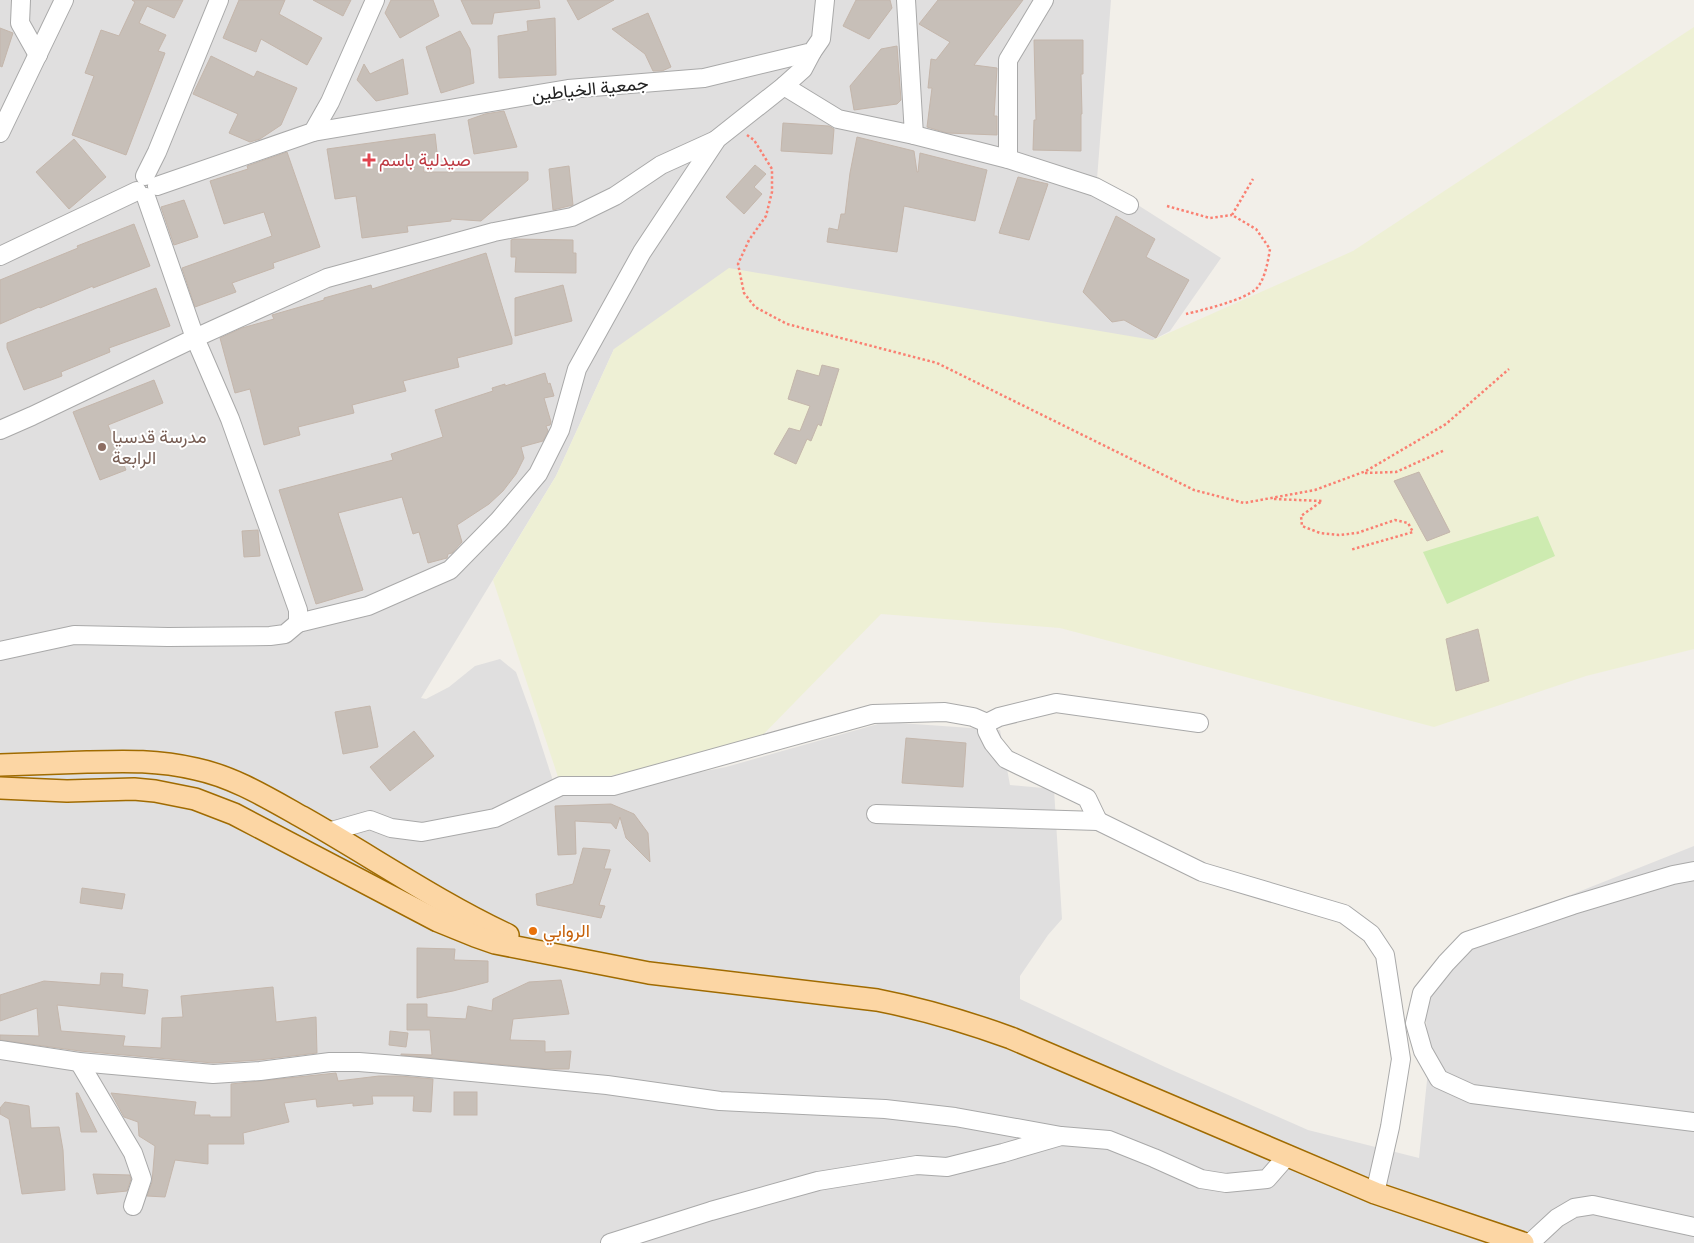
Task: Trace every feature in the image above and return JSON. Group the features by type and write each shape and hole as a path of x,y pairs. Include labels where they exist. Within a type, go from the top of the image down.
{"main road":[{"path":"0,765 130,761 173,764 223,776 252,789 328,832 458,910 510,936 548,952"},
{"path":"0,788 67,791 134,789 195,799 234,814 438,921 495,943 648,973 849,996 931,1012 1011,1038 1375,1193 1523,1243"}],"street":[{"path":"21,0 20,22 38,55"},
{"path":"0,133 64,0"},
{"path":"219,0 157,152 146,188 194,338 230,419 298,610 298,623"},
{"path":"313,132 330,102 375,0"},
{"path":"0,430 326,278 494,232 572,217 614,196 661,165 717,139 784,86 803,68 821,39 825,0"},
{"path":"906,0 914,134"},
{"path":"1008,159 1008,60 1044,0"},
{"name":"جمعية الخياطين","path":"0,256 146,188 313,132 568,89 704,78 812,52"},
{"path":"784,86 838,119 914,134 1008,159 1095,187 1129,205"},
{"path":"0,652 74,635 168,637 270,636 285,634 298,623 368,606 450,570 499,520 538,474 560,430 576,369 642,252 717,139"},
{"path":"328,832 370,820 391,828 422,832 495,818 561,786 613,786 873,714 945,712 973,717 987,723 999,717 1056,703 1198,723"},
{"path":"987,723 987,731 992,743 1006,759 1087,798 1098,821"},
{"path":"876,814 1098,821 1202,872 1344,914 1371,934 1385,955 1402,1059 1390,1127 1375,1193"},
{"path":"1694,871 1673,875 1573,905 1467,941 1422,993 1415,1023 1423,1051 1439,1079 1472,1094 1694,1122"},
{"path":"0,1050 79,1062 213,1074 260,1071 330,1062 359,1062 607,1085 720,1101 885,1109 955,1117 1061,1136 1109,1140 1201,1179 1226,1183 1267,1179 1288,1155"},
{"path":"79,1062 133,1153 142,1179 133,1206"},
{"path":"610,1243 818,1180 917,1165 947,1167 1003,1154 1061,1136"},
{"path":"1530,1243 1557,1218 1574,1208 1592,1205 1694,1227"}],"path":[{"path":"733,126 754,140 772,169 772,192 766,216 749,240 738,264 744,293 755,307 787,324 937,363 1194,490 1244,503 1315,490 1361,473 1446,424 1509,369"},
{"path":"1232,215 1253,179"},
{"path":"1166,206 1210,218 1232,215 1256,229 1270,249 1267,269 1256,289 1238,299 1186,314"},
{"path":"1361,473 1396,472 1445,450"},
{"path":"1268,499 1322,501 1301,516 1302,526 1320,533 1339,535 1357,533 1395,520 1408,523 1414,532 1350,550"}],"shaded area":[{"path":"0,0 1111,0 1097,179 1221,258 1170,331 1153,340 614,349 556,476 421,698 426,699 449,687 475,666 500,659 516,672 554,784 642,783 726,767 885,722 1000,730 1010,785 1054,789 1062,919 1048,935 1020,976 1020,999 1165,1067 1308,1130 1419,1158 1429,1061 1424,992 1465,937 1694,846 1694,1243 0,1243"}],"green space":[{"path":"1694,27 1694,649 1586,676 1434,727 1060,628 881,614 751,747 561,786 493,580 556,476 614,349 729,268 1153,340 1353,251"},
{"path":"1538,516 1555,556 1447,604 1423,552"}],"building":[{"path":"132,0 183,0 174,18 147,6 139,23 166,35 158,51 165,53 126,155 72,135 94,76 85,73 101,30 119,36 135,2"},
{"path":"239,0 285,0 279,14 322,38 307,65 261,39 256,52 223,38"},
{"path":"313,0 351,0 343,16"},
{"path":"391,0 433,0 439,16 400,38 385,13"},
{"path":"461,0 539,0 540,8 494,13 492,24 472,24"},
{"path":"567,0 614,0 578,20"},
{"path":"856,0 890,0 892,8 869,39 843,26"},
{"path":"938,0 1023,0 974,65 997,68 994,116 997,116 997,135 947,133 927,127 932,88 928,88 931,59 936,60 950,42 919,24"},
{"path":"648,13 671,67 662,71 653,71 645,54 612,29"},
{"path":"555,18 556,75 499,78 498,36 528,31 527,21"},
{"path":"0,28 13,33 2,67 0,66"},
{"path":"460,31 470,49 474,83 441,93 426,47"},
{"path":"1034,40 1083,40 1081,151 1033,150 1034,120 1036,120"},
{"path":"897,46 901,100 897,104 854,110 850,86 881,49"},
{"path":"211,56 254,77 257,71 297,88 281,125 260,139 250,142 229,133 238,114 193,94"},
{"path":"403,59 408,94 376,101 357,80 364,64 370,74"},
{"path":"504,111 517,147 474,154 468,120 485,114"},
{"path":"783,123 829,126 834,129 832,154 781,151"},
{"path":"435,134 438,161 423,164 424,172 528,172 528,180 481,221 451,219 451,221 407,226 408,232 362,238 356,196 335,199 327,149"},
{"path":"857,137 914,151 917,172 920,153 987,170 975,221 904,206 897,252 827,242 829,228 838,230 841,214 845,214"},
{"path":"74,139 106,177 69,209 36,172"},
{"path":"287,152 320,247 273,263 274,268 232,283 236,292 195,307 182,268 272,236 264,212 224,224 210,181 248,169 247,166"},
{"path":"755,165 766,174 754,187 762,194 744,214 726,197"},
{"path":"569,166 573,205 553,210 549,169"},
{"path":"1018,177 1048,184 1029,240 999,233"},
{"path":"184,200 198,237 174,245 161,207"},
{"path":"1116,216 1155,239 1146,257 1189,280 1156,338 1124,320 1112,322 1083,292"},
{"path":"134,224 150,266 93,288 93,286 0,324 0,280 78,248 77,246"},
{"path":"511,240 573,240 573,253 576,253 576,273 515,272 516,257 511,257"},
{"path":"486,253 512,344 457,358 459,367 403,381 406,391 352,405 354,413 298,427 300,435 264,445 250,389 235,393 220,338 242,328 274,319 272,315 324,300 324,298 371,285 372,289"},
{"path":"563,285 572,321 515,336 515,298"},
{"path":"156,288 170,326 109,348 110,352 61,372 62,376 24,390 7,348 7,343"},
{"path":"822,365 839,369 821,426 818,424 811,441 807,439 796,464 774,454 789,428 800,431 810,406 788,399 797,370 819,376"},
{"path":"545,373 554,396 544,398 551,422 550,425 546,426 548,431 543,441 521,447 524,458 516,474 503,491 489,504 457,525 462,542 452,553 448,554 447,558 428,563 419,532 413,534 402,497 338,513 363,590 316,604 279,490 393,460 391,454 443,437 435,410 493,391 492,388 505,384 505,386"},
{"name":"مدرسة قدسيا الرابعة","path":"154,380 163,403 108,425 126,470 100,480 73,412"},
{"path":"1419,472 1450,532 1427,541 1394,481"},
{"path":"258,530 260,556 244,557 242,531"},
{"path":"1478,629 1489,681 1456,691 1446,639"},
{"path":"370,706 378,747 343,754 335,712"},
{"path":"414,731 434,756 390,791 370,767"},
{"path":"906,738 966,743 963,787 902,783"},
{"path":"611,804 634,814 648,833 650,862 626,838 620,817 616,829 611,823 575,821 576,854 558,855 555,806"},
{"path":"583,848 610,850 604,869 611,869 599,905 605,906 601,918 537,905 536,894 573,884"},
{"path":"82,888 125,894 122,909 80,903"},
{"path":"417,948 455,949 454,960 488,961 488,982 417,998"},
{"path":"101,973 123,974 122,987 148,990 145,1014 57,1005 61,1031 125,1036 123,1046 161,1048 162,1018 183,1017 181,996 273,987 276,1022 316,1017 317,1053 213,1063 80,1051 0,1040 0,1035 39,1036 37,1008 0,1021 0,995 44,981 100,985"},
{"path":"561,980 569,1014 513,1019 510,1040 545,1041 545,1052 571,1051 569,1069 547,1069 401,1055 432,1055 430,1030 407,1030 407,1004 427,1004 427,1017 466,1019 468,1006 492,1011 493,999 529,982"},
{"path":"390,1031 408,1033 406,1047 389,1045"},
{"path":"336,1073 338,1081 379,1076 433,1079 431,1112 413,1111 414,1096 372,1096 373,1104 353,1106 353,1103 317,1107 316,1099 284,1103 289,1122 243,1133 244,1144 208,1144 208,1164 175,1160 165,1197 147,1196 152,1182 155,1146 139,1136 138,1122 124,1117 111,1093 196,1102 194,1115 231,1117 231,1084"},
{"path":"454,1092 477,1092 477,1115 454,1115"},
{"path":"76,1093 78,1093 97,1132 81,1132"},
{"path":"5,1102 29,1106 31,1128 59,1127 63,1150 65,1190 22,1194 9,1119 0,1114 0,1108"},
{"path":"93,1174 130,1175 131,1179 127,1191 97,1194"}],"place":[{"name":"صيدلية باسم","path":"369,160"},
{"name":"مدرسة قدسيا الرابعة","path":"102,447"},
{"name":"الروابي","path":"533,931"}]}
